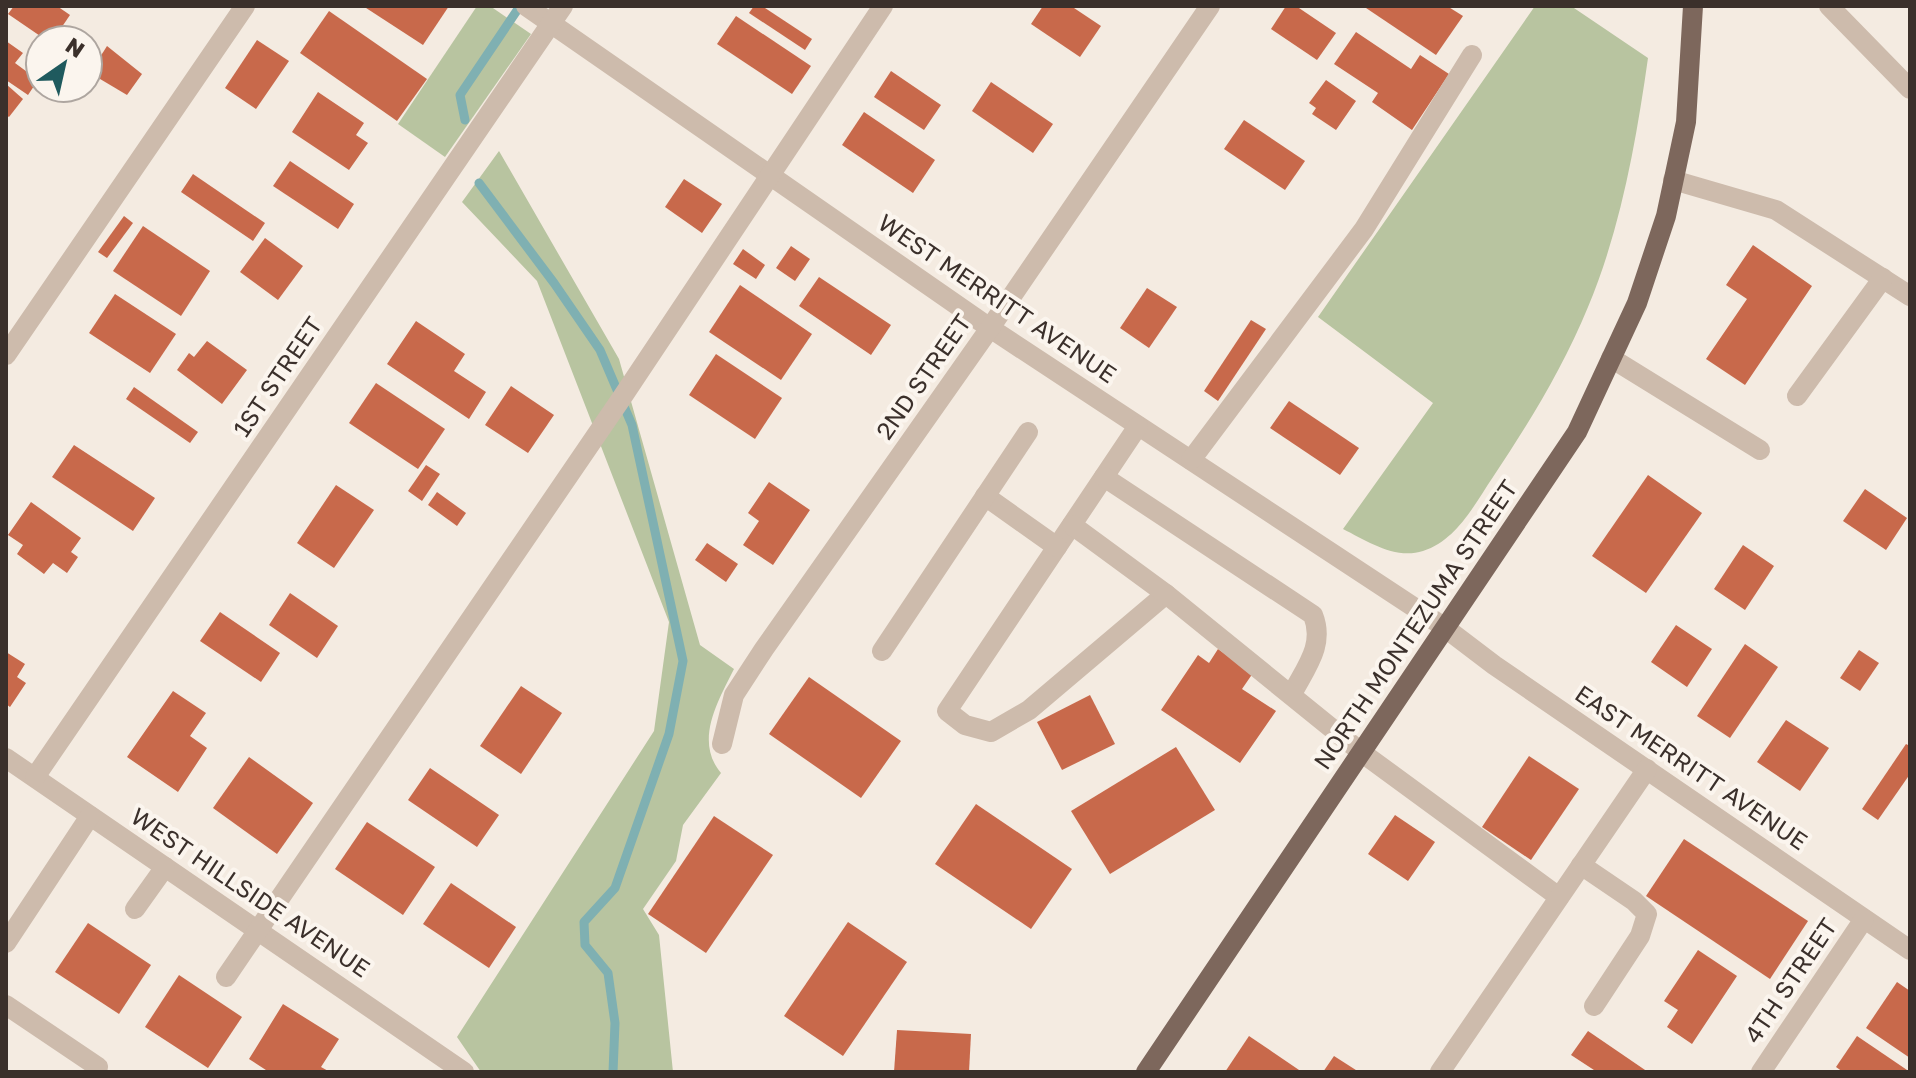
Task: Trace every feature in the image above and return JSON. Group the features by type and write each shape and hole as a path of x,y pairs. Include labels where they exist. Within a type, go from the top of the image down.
{"main road":[{"name":"NORTH MONTEZUMA STREET","path":"1146,1072 1577,432 1637,303 1666,216 1686,122 1693,6"}],"street":[{"path":"6,355 245,6"},
{"path":"226,977 771,176 883,6"},
{"name":"2ND STREET","path":"722,744 734,695 1210,6"},
{"path":"1829,6 1910,89"},
{"name":"WEST MERRITT AVENUE","path":"546,13 771,176 990,328 1444,627"},
{"name":"1ST STREET","path":"35,777 546,13"},
{"path":"1191,460 1364,229 1472,55"},
{"path":"1673,180 1776,210 1910,296"},
{"path":"1797,396 1883,278"},
{"path":"1611,358 1760,450"},
{"path":"1138,426 947,711 965,725 991,732 1029,710 1166,594"},
{"path":"882,651 1028,432"},
{"path":"1104,477 1313,615 1319,631 1314,652 1292,694"},
{"path":"985,496 1057,547"},
{"path":"1072,525 1166,594 1361,752 1559,897"},
{"name":"EAST MERRITT AVENUE","path":"1444,627 1494,665 1910,950"},
{"name":"WEST HILLSIDE AVENUE","path":"6,758 464,1072"},
{"path":"1440,1072 1647,769"},
{"path":"6,943 90,816"},
{"path":"1581,865 1634,901 1647,914 1640,936 1594,1006"},
{"path":"135,909 165,867"},
{"name":"4TH STREET","path":"1761,1072 1864,919"},
{"path":"6,1005 98,1067"}],"green space":[{"path":"477,6 490,6 531,34 445,157 398,124"},
{"path":"1535,6 1571,6 1648,58 1632,153 1610,247 1568,352 1532,416 1471,510 1446,539 1435,546 1413,553 1392,551 1343,529 1433,403 1318,317"},
{"path":"499,151 619,359 700,645 734,669 711,721 709,734 713,761 721,773 683,825 676,861 643,909 659,935 673,1072 481,1072 457,1037 654,731 669,622 537,281 462,202"}],"building":[{"path":"14,6 57,6 70,15 64,24 24,25 8,14"},
{"path":"363,6 449,6 423,45"},
{"path":"754,6 762,6 812,39 805,50 749,13"},
{"path":"1043,6 1071,6 1101,26 1080,57 1031,24"},
{"path":"1286,6 1296,6 1336,33 1317,60 1271,29"},
{"path":"1447,6 1463,16 1436,55 1366,8"},
{"path":"329,11 427,79 397,121 300,53"},
{"path":"736,16 811,66 792,94 717,44"},
{"path":"1356,32 1411,69 1420,55 1449,74 1412,130 1372,102 1378,93 1334,64"},
{"path":"257,40 289,61 256,109 225,88"},
{"path":"6,41 23,53 15,63 24,70 24,92 6,80"},
{"path":"107,46 142,74 127,95 104,81 104,51"},
{"path":"891,71 941,105 924,130 874,97"},
{"path":"1326,80 1356,101 1336,130 1312,114 1316,108 1309,103"},
{"path":"991,82 1053,124 1033,153 972,111"},
{"path":"6,84 23,99 9,117 6,115"},
{"path":"318,92 364,123 356,135 368,143 349,170 292,132"},
{"path":"864,112 935,160 913,193 842,145"},
{"path":"1244,120 1305,161 1285,190 1224,149"},
{"path":"290,161 354,204 338,229 273,186"},
{"path":"193,174 265,223 253,241 181,192"},
{"path":"684,179 722,204 702,233 665,207"},
{"path":"124,216 133,223 107,258 98,252"},
{"path":"143,226 210,271 181,316 113,271"},
{"path":"265,238 303,266 278,300 240,272"},
{"path":"1753,245 1812,286 1745,385 1706,359 1747,299 1726,285"},
{"path":"791,246 810,259 795,281 776,268"},
{"path":"743,249 765,265 756,279 733,264"},
{"path":"819,277 891,325 871,355 799,306"},
{"path":"740,285 812,334 781,380 709,332"},
{"path":"1147,288 1177,307 1149,348 1120,328"},
{"path":"115,294 176,334 150,373 89,333"},
{"path":"1251,320 1266,329 1218,401 1204,391"},
{"path":"416,321 465,354 454,371 486,392 469,419 387,364"},
{"path":"207,341 247,370 222,404 177,370 189,353 194,357"},
{"path":"716,354 782,398 755,439 689,395"},
{"path":"376,383 445,429 418,469 349,423"},
{"path":"511,386 554,415 528,453 485,425"},
{"path":"134,387 198,432 190,443 126,399"},
{"path":"1289,401 1359,448 1340,475 1270,428"},
{"path":"74,445 155,498 133,531 52,477"},
{"path":"426,465 440,474 422,501 408,491"},
{"path":"1648,475 1702,513 1646,593 1592,556"},
{"path":"769,482 810,510 773,565 743,545 759,521 748,513"},
{"path":"336,485 374,510 334,568 297,543"},
{"path":"1865,489 1907,518 1886,550 1843,521"},
{"path":"437,492 466,513 457,526 428,505"},
{"path":"31,502 81,538 71,552 78,557 67,573 53,563 44,574 17,554 23,545 8,535"},
{"path":"707,543 738,564 726,582 695,560"},
{"path":"1743,545 1774,566 1745,610 1714,589"},
{"path":"290,593 338,626 317,658 269,625"},
{"path":"220,612 280,653 261,682 200,641"},
{"path":"1676,625 1712,649 1687,687 1651,662"},
{"path":"1745,644 1778,667 1730,738 1697,716"},
{"path":"1218,649 1253,673 1242,689 1276,711 1240,763 1161,710 1198,655 1209,663"},
{"path":"1859,650 1879,663 1860,691 1840,678"},
{"path":"6,652 25,664 17,677 26,683 10,707 6,704"},
{"path":"809,677 901,741 861,798 769,734"},
{"path":"521,686 562,713 521,774 480,746"},
{"path":"173,691 206,713 190,736 207,748 178,792 127,757"},
{"path":"1090,695 1115,744 1062,770 1037,722"},
{"path":"1786,720 1829,748 1800,791 1757,762"},
{"path":"1906,744 1910,746 1910,774 1878,820 1862,809"},
{"path":"1176,747 1215,810 1110,874 1071,811"},
{"path":"1529,756 1579,789 1531,860 1482,827"},
{"path":"249,757 313,803 277,854 213,808"},
{"path":"430,768 499,815 477,847 408,800"},
{"path":"976,804 1072,869 1031,929 935,864"},
{"path":"1395,815 1435,842 1408,881 1368,854"},
{"path":"714,816 773,855 706,953 648,914"},
{"path":"367,822 435,867 403,915 335,869"},
{"path":"1684,839 1808,921 1770,979 1646,896"},
{"path":"451,883 516,927 489,968 423,924"},
{"path":"848,922 907,962 843,1056 784,1016"},
{"path":"88,923 151,965 119,1014 55,972"},
{"path":"1698,950 1737,976 1692,1044 1667,1027 1678,1010 1664,1001"},
{"path":"179,975 242,1017 208,1068 145,1027"},
{"path":"1897,982 1910,991 1910,1058 1866,1028"},
{"path":"283,1004 339,1039 321,1067 330,1072 269,1072 249,1059"},
{"path":"897,1030 971,1034 969,1072 894,1072"},
{"path":"1588,1031 1648,1072 1597,1072 1571,1055"},
{"path":"1249,1036 1302,1072 1225,1072"},
{"path":"1857,1036 1910,1072 1843,1072 1836,1067"},
{"path":"1334,1056 1359,1072 1323,1072"}],"waterway":[{"path":"465,120 460,95 520,6"},
{"path":"479,183 600,350 632,425 683,661 669,734 615,888 584,922 585,945 608,973 615,1023 613,1072"}]}
